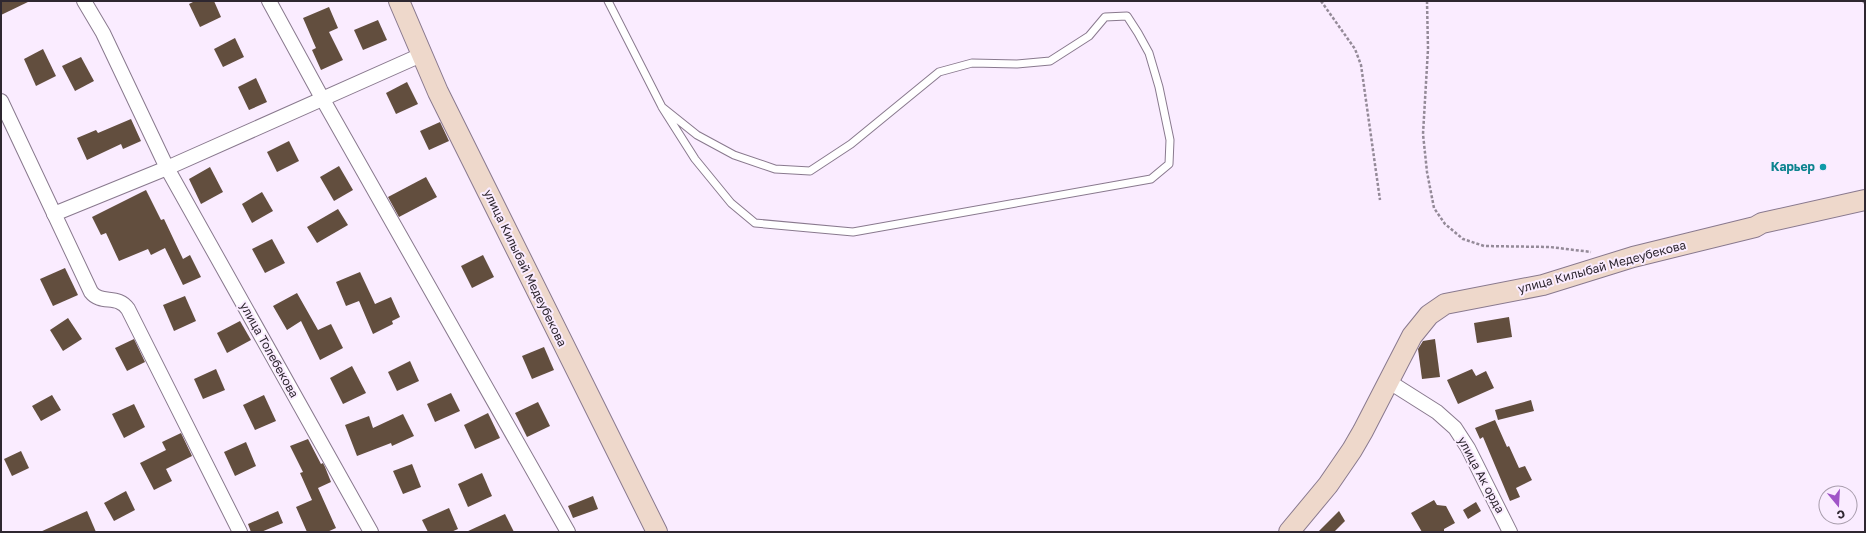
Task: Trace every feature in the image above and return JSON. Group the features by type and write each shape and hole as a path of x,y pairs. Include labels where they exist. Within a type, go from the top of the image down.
{"main road":[{"name":"улица Килыбай Медеубекова","path":"399,1 421,55 656,532"},
{"name":"улица Килыбай Медеубекова","path":"1289,532 1328,486 1352,450 1412,336 1429,315 1445,304 1542,284 1633,257 1755,227 1762,223 1865,200"}],"street":[{"name":"улица Толебекова","path":"84,1 103,33 167,168 371,532"},
{"path":"269,1 322,98 568,532"},
{"path":"54,214 167,168 421,55"},
{"path":"1,101 91,292 99,298 120,301 128,309 240,532"},
{"name":"улица Ак орда","path":"1388,381 1437,412 1455,428 1468,448 1510,532"}],"lane":[{"path":"608,1 662,107 695,159 731,202 755,223 853,232 1151,179 1170,164 1170,140 1159,87 1149,53 1138,32 1127,16 1105,17 1089,36 1050,61 1017,64 972,63 939,72 851,144 810,171 775,169 734,155 697,135 662,107"}],"path":[{"path":"1321,1 1355,49 1361,65 1380,200"},
{"path":"1427,1 1428,49 1423,134 1427,172 1434,208 1446,224 1463,239 1484,246 1550,247 1595,253"}],"building":[{"path":"1,1 30,1 1,15"},
{"path":"195,1 214,1 221,17 200,27 189,4"},
{"path":"329,7 338,28 329,32 343,60 321,70 312,50 316,48 303,18"},
{"path":"378,20 387,40 363,50 354,30"},
{"path":"235,38 244,57 223,67 214,49"},
{"path":"43,49 56,76 36,86 24,59"},
{"path":"81,57 94,81 75,91 62,66"},
{"path":"256,78 267,102 249,110 238,87"},
{"path":"407,82 418,104 396,114 386,93"},
{"path":"131,119 141,141 123,149 121,144 87,160 77,138 96,130 98,133"},
{"path":"440,122 449,141 429,150 420,131"},
{"path":"289,141 299,161 277,172 267,152"},
{"path":"339,166 353,190 334,201 320,177"},
{"path":"210,167 223,192 201,204 189,179"},
{"path":"426,177 437,197 399,217 388,197"},
{"path":"146,190 161,220 164,219 183,259 190,255 201,277 183,285 165,248 151,255 148,249 119,261 106,233 101,235 92,217"},
{"path":"262,192 273,211 252,223 242,204"},
{"path":"338,209 348,225 317,243 307,227"},
{"path":"272,239 285,263 265,273 252,249"},
{"path":"483,255 494,277 472,288 461,266"},
{"path":"65,268 78,295 53,306 40,279"},
{"path":"360,272 375,304 391,297 400,317 392,321 393,324 373,334 359,301 346,306 336,282"},
{"path":"297,293 318,330 331,324 343,348 320,360 301,321 287,330 273,306"},
{"path":"185,296 196,321 174,331 163,305"},
{"path":"1509,317 1512,337 1477,343 1474,323"},
{"path":"68,318 82,339 63,351 50,330"},
{"path":"240,321 251,340 227,353 217,333"},
{"path":"134,339 145,362 127,371 115,348"},
{"path":"1435,339 1440,377 1422,379 1418,349 1423,341"},
{"path":"544,347 554,370 532,379 522,356"},
{"path":"410,361 419,381 397,391 388,372"},
{"path":"352,366 366,393 343,404 330,378"},
{"path":"216,369 225,390 203,399 194,379"},
{"path":"1472,369 1476,376 1486,371 1494,388 1458,404 1447,380"},
{"path":"451,393 460,411 435,422 427,404"},
{"path":"52,395 61,410 41,421 32,406"},
{"path":"264,395 276,421 255,430 243,405"},
{"path":"1531,400 1534,411 1498,420 1495,410"},
{"path":"538,402 550,426 527,437 515,413"},
{"path":"134,404 145,427 124,438 112,414"},
{"path":"488,413 500,438 475,449 464,425"},
{"path":"403,414 414,436 392,446 391,443 357,456 345,425 369,416 373,428"},
{"path":"1495,420 1507,447 1509,446 1519,468 1525,466 1532,480 1516,488 1520,497 1510,501 1483,437 1480,439 1475,428"},
{"path":"181,433 192,456 166,469 172,481 154,490 140,463 166,450 162,442"},
{"path":"308,439 321,464 323,463 331,482 318,488 336,528 327,532 307,532 296,507 312,500 300,473 303,472 290,446"},
{"path":"246,442 256,466 235,476 224,452"},
{"path":"21,451 29,468 12,476 4,459"},
{"path":"412,464 421,487 403,494 393,471"},
{"path":"482,473 492,496 468,507 458,484"},
{"path":"126,491 135,510 114,521 104,503"},
{"path":"593,496 598,509 573,518 568,506"},
{"path":"1434,500 1437,505 1446,506 1455,523 1444,529 1444,532 1422,532 1411,513"},
{"path":"1476,502 1481,511 1468,519 1463,510"},
{"path":"449,508 458,529 451,532 428,532 422,520"},
{"path":"87,511 96,532 40,532"},
{"path":"278,511 283,523 261,532 251,532 248,524"},
{"path":"1339,511 1345,521 1334,532 1318,532"},
{"path":"505,514 514,532 466,532"}],"place":[{"name":"Карьер","path":"1823,167"}]}
